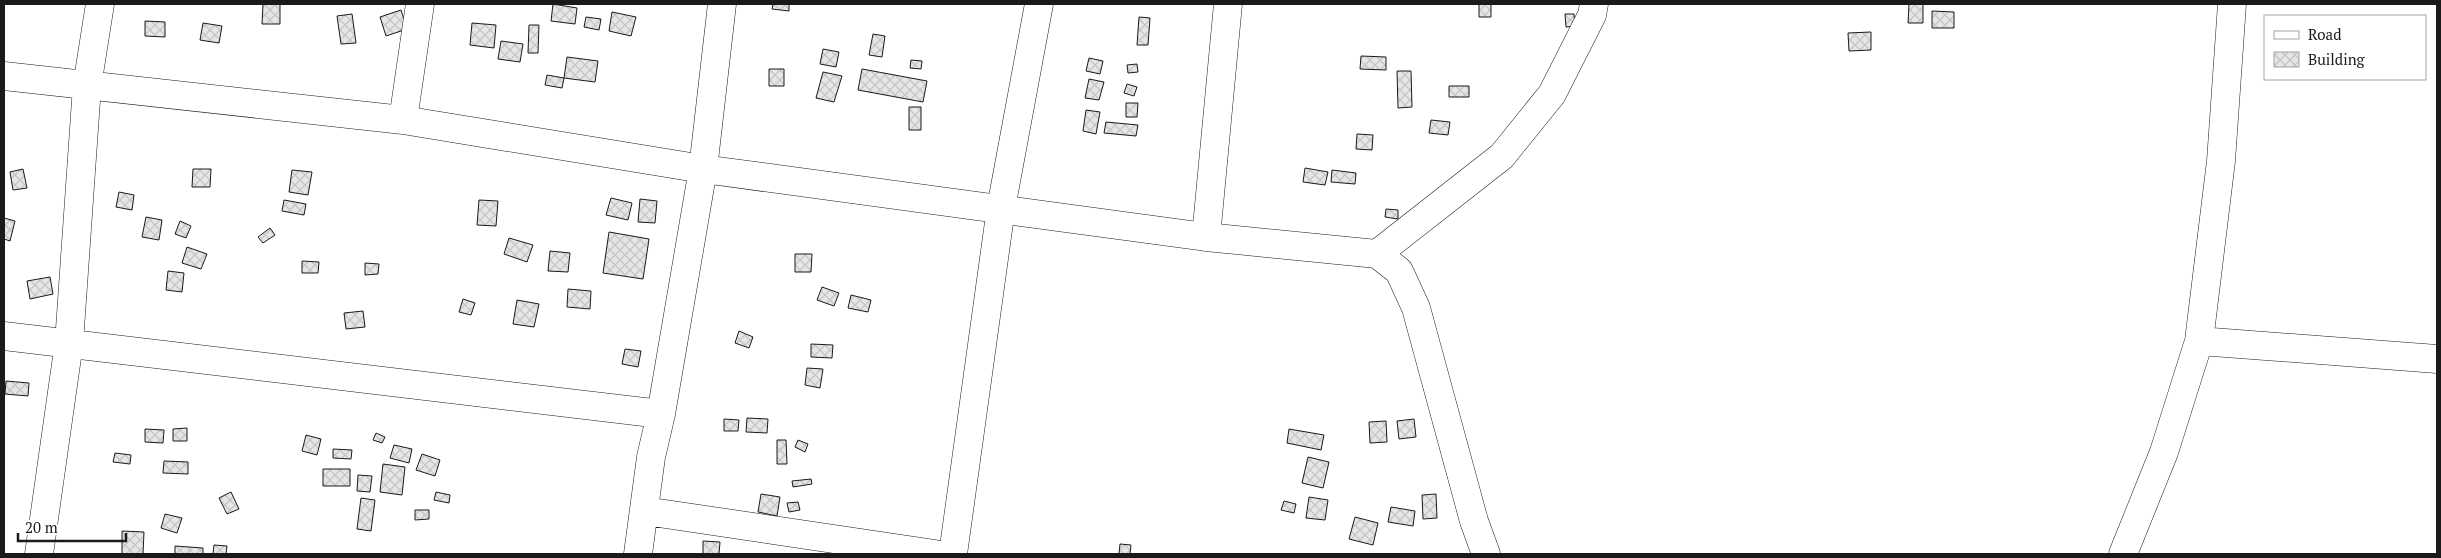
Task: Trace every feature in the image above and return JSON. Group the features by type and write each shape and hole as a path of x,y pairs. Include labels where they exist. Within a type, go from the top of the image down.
{"street":[{"path":"39,554 68,344 87,86 100,4"},
{"path":"402,120 420,4"},
{"path":"638,554 651,457 661,414 703,169 722,4"},
{"path":"953,554 1000,208 1039,4"},
{"path":"1206,237 1228,4"},
{"path":"1377,254 1502,156 1552,94 1586,30 1594,4"},
{"path":"2123,554 2164,452 2199,341 2221,161 2232,4"},
{"path":"4,76 402,120 703,169 1206,237 1377,254 1399,271 1416,308 1474,520 1486,554"},
{"path":"4,336 661,414"},
{"path":"2199,341 2437,359"},
{"path":"645,511 935,554"}],"building":[{"path":"263,4 280,4 280,24 262,24"},
{"path":"553,4 577,8 575,24 551,21"},
{"path":"773,4 789,4 789,11 772,9"},
{"path":"1479,4 1491,4 1491,17 1479,17"},
{"path":"1909,4 1923,4 1923,23 1908,23"},
{"path":"401,10 407,29 386,36 380,17"},
{"path":"1932,11 1954,12 1954,28 1932,28"},
{"path":"612,12 636,17 631,36 609,31"},
{"path":"352,14 356,43 341,44 337,16"},
{"path":"1565,14 1574,14 1575,26 1566,27"},
{"path":"586,17 601,19 599,30 584,27"},
{"path":"1139,17 1150,18 1148,45 1137,45"},
{"path":"145,21 165,22 165,37 145,36"},
{"path":"203,23 222,26 219,43 200,40"},
{"path":"472,23 496,25 494,48 470,45"},
{"path":"529,25 539,25 538,53 528,53"},
{"path":"1871,32 1871,50 1849,51 1848,33"},
{"path":"873,34 885,36 882,57 869,55"},
{"path":"501,41 523,44 520,62 498,59"},
{"path":"823,49 839,52 836,67 820,64"},
{"path":"1361,56 1386,57 1386,70 1360,69"},
{"path":"567,57 598,61 595,82 564,78"},
{"path":"1089,58 1103,61 1100,74 1086,71"},
{"path":"911,60 922,61 921,69 910,68"},
{"path":"1137,64 1138,72 1128,73 1127,65"},
{"path":"769,69 784,69 784,86 769,86"},
{"path":"862,69 927,81 923,102 858,90"},
{"path":"1397,71 1411,71 1412,107 1398,108"},
{"path":"823,72 842,76 834,102 816,98"},
{"path":"547,75 564,78 562,88 545,85"},
{"path":"1089,79 1104,82 1099,100 1085,98"},
{"path":"1127,84 1137,87 1134,96 1124,93"},
{"path":"1449,86 1469,86 1469,97 1449,97"},
{"path":"1126,103 1138,103 1137,117 1126,117"},
{"path":"909,107 921,107 921,130 909,130"},
{"path":"1086,110 1100,112 1096,134 1083,131"},
{"path":"1431,120 1450,122 1448,135 1429,133"},
{"path":"1106,122 1138,125 1136,136 1104,133"},
{"path":"1357,134 1373,135 1372,150 1356,149"},
{"path":"1305,168 1328,172 1325,185 1303,182"},
{"path":"23,169 27,188 13,190 10,172"},
{"path":"193,169 211,169 210,187 192,187"},
{"path":"292,170 312,172 308,195 289,192"},
{"path":"1332,170 1356,173 1355,184 1331,182"},
{"path":"119,192 134,195 132,210 116,207"},
{"path":"611,198 632,203 628,220 606,215"},
{"path":"640,199 657,201 655,223 638,222"},
{"path":"284,200 306,204 304,215 282,211"},
{"path":"479,200 498,201 496,226 477,225"},
{"path":"1386,209 1398,210 1398,219 1385,217"},
{"path":"146,217 162,220 159,240 142,237"},
{"path":"4,218 15,221 10,241 4,239"},
{"path":"180,221 191,226 186,238 175,234"},
{"path":"270,228 275,235 263,243 258,237"},
{"path":"609,232 649,239 643,279 603,273"},
{"path":"509,238 533,245 527,262 504,254"},
{"path":"187,247 207,254 201,269 182,263"},
{"path":"550,251 570,253 568,272 548,271"},
{"path":"795,254 812,254 811,272 795,272"},
{"path":"302,261 319,262 318,273 302,273"},
{"path":"365,263 379,264 378,274 365,275"},
{"path":"168,271 184,273 182,292 166,290"},
{"path":"50,277 53,294 30,299 27,281"},
{"path":"822,287 839,293 834,306 817,300"},
{"path":"568,289 591,291 590,309 567,307"},
{"path":"851,295 871,300 868,312 848,308"},
{"path":"463,299 475,303 471,315 459,312"},
{"path":"517,300 539,304 534,327 513,324"},
{"path":"363,311 365,327 346,329 344,313"},
{"path":"739,331 753,337 749,348 735,343"},
{"path":"811,344 833,345 832,358 811,357"},
{"path":"625,349 641,351 638,367 622,364"},
{"path":"807,368 823,369 820,388 805,385"},
{"path":"6,381 29,383 28,396 5,394"},
{"path":"747,418 768,419 767,433 746,432"},
{"path":"724,419 739,420 738,431 724,431"},
{"path":"1414,419 1416,437 1399,439 1397,421"},
{"path":"1386,421 1387,442 1370,443 1369,422"},
{"path":"187,428 187,441 173,441 173,429"},
{"path":"145,429 164,430 163,443 145,442"},
{"path":"1289,429 1324,435 1321,450 1287,443"},
{"path":"376,433 385,437 382,443 373,440"},
{"path":"306,435 321,439 317,455 302,451"},
{"path":"777,440 786,440 787,464 777,464"},
{"path":"798,440 808,444 805,452 795,447"},
{"path":"394,445 412,449 409,463 390,458"},
{"path":"333,449 352,450 351,459 333,458"},
{"path":"115,453 131,455 130,464 113,462"},
{"path":"422,454 440,460 435,476 416,470"},
{"path":"1308,457 1329,462 1323,488 1302,483"},
{"path":"164,461 188,462 188,474 163,473"},
{"path":"383,464 405,467 402,495 380,492"},
{"path":"323,469 350,469 350,486 323,486"},
{"path":"358,475 372,476 370,492 357,491"},
{"path":"811,479 812,484 793,487 792,481"},
{"path":"231,492 239,509 227,514 219,498"},
{"path":"436,492 450,495 449,503 434,500"},
{"path":"761,494 780,497 777,516 758,512"},
{"path":"1436,494 1437,518 1423,519 1422,495"},
{"path":"1309,497 1328,500 1325,520 1306,518"},
{"path":"361,498 375,500 371,531 357,529"},
{"path":"1284,501 1296,504 1294,513 1281,510"},
{"path":"798,502 800,510 789,512 787,503"},
{"path":"1391,507 1415,511 1413,526 1388,522"},
{"path":"415,510 429,510 429,519 415,520"},
{"path":"165,514 182,518 177,533 161,528"},
{"path":"1355,517 1378,523 1373,545 1349,539"},
{"path":"122,531 144,532 143,554 122,554"},
{"path":"703,541 720,542 719,554 703,554"},
{"path":"1120,544 1131,545 1130,554 1119,554"},
{"path":"214,545 227,546 226,554 213,554"},
{"path":"175,546 203,548 203,554 175,554"}]}
